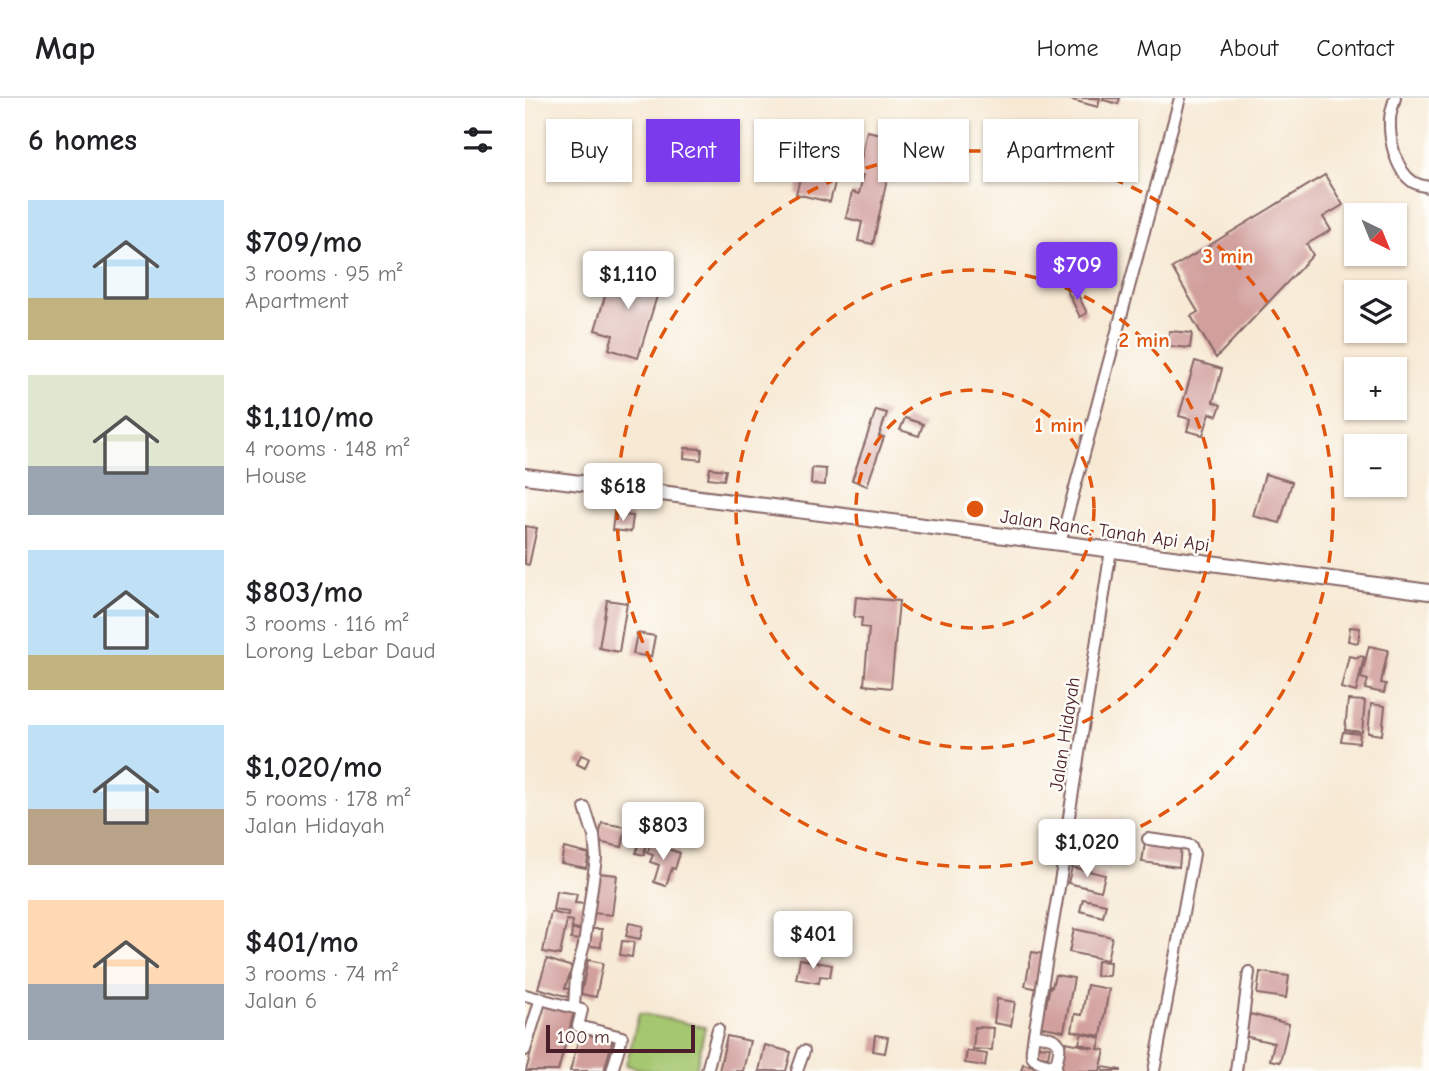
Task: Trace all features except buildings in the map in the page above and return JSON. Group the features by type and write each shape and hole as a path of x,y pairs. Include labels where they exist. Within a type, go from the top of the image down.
{"street":[{"path":"1060,543 1180,98"},
{"path":"1395,98 1390,121 1394,152 1407,178 1416,184 1429,187"},
{"name":"Jalan Ranc. Tanah Api Api","path":"525,476 1429,592"},
{"name":"Jalan Hidayah","path":"1034,1034 1111,550"},
{"path":"573,1007 576,975 585,945 596,858 594,836 585,808"},
{"path":"1148,839 1191,846 1194,854 1154,1071"},
{"path":"1236,1071 1249,972"},
{"path":"525,995 582,1010 578,1026 622,1037 612,1071"},
{"path":"526,1045 541,998"},
{"path":"706,1071 718,1029"},
{"path":"1034,1034 1058,1041 1060,1046 1055,1069 1036,1062 1033,1058 1031,1054 1034,1034"},
{"path":"797,1071 804,1051"}],"green space":[{"path":"639,1013 705,1027 696,1069 649,1071 626,1065"}]}
